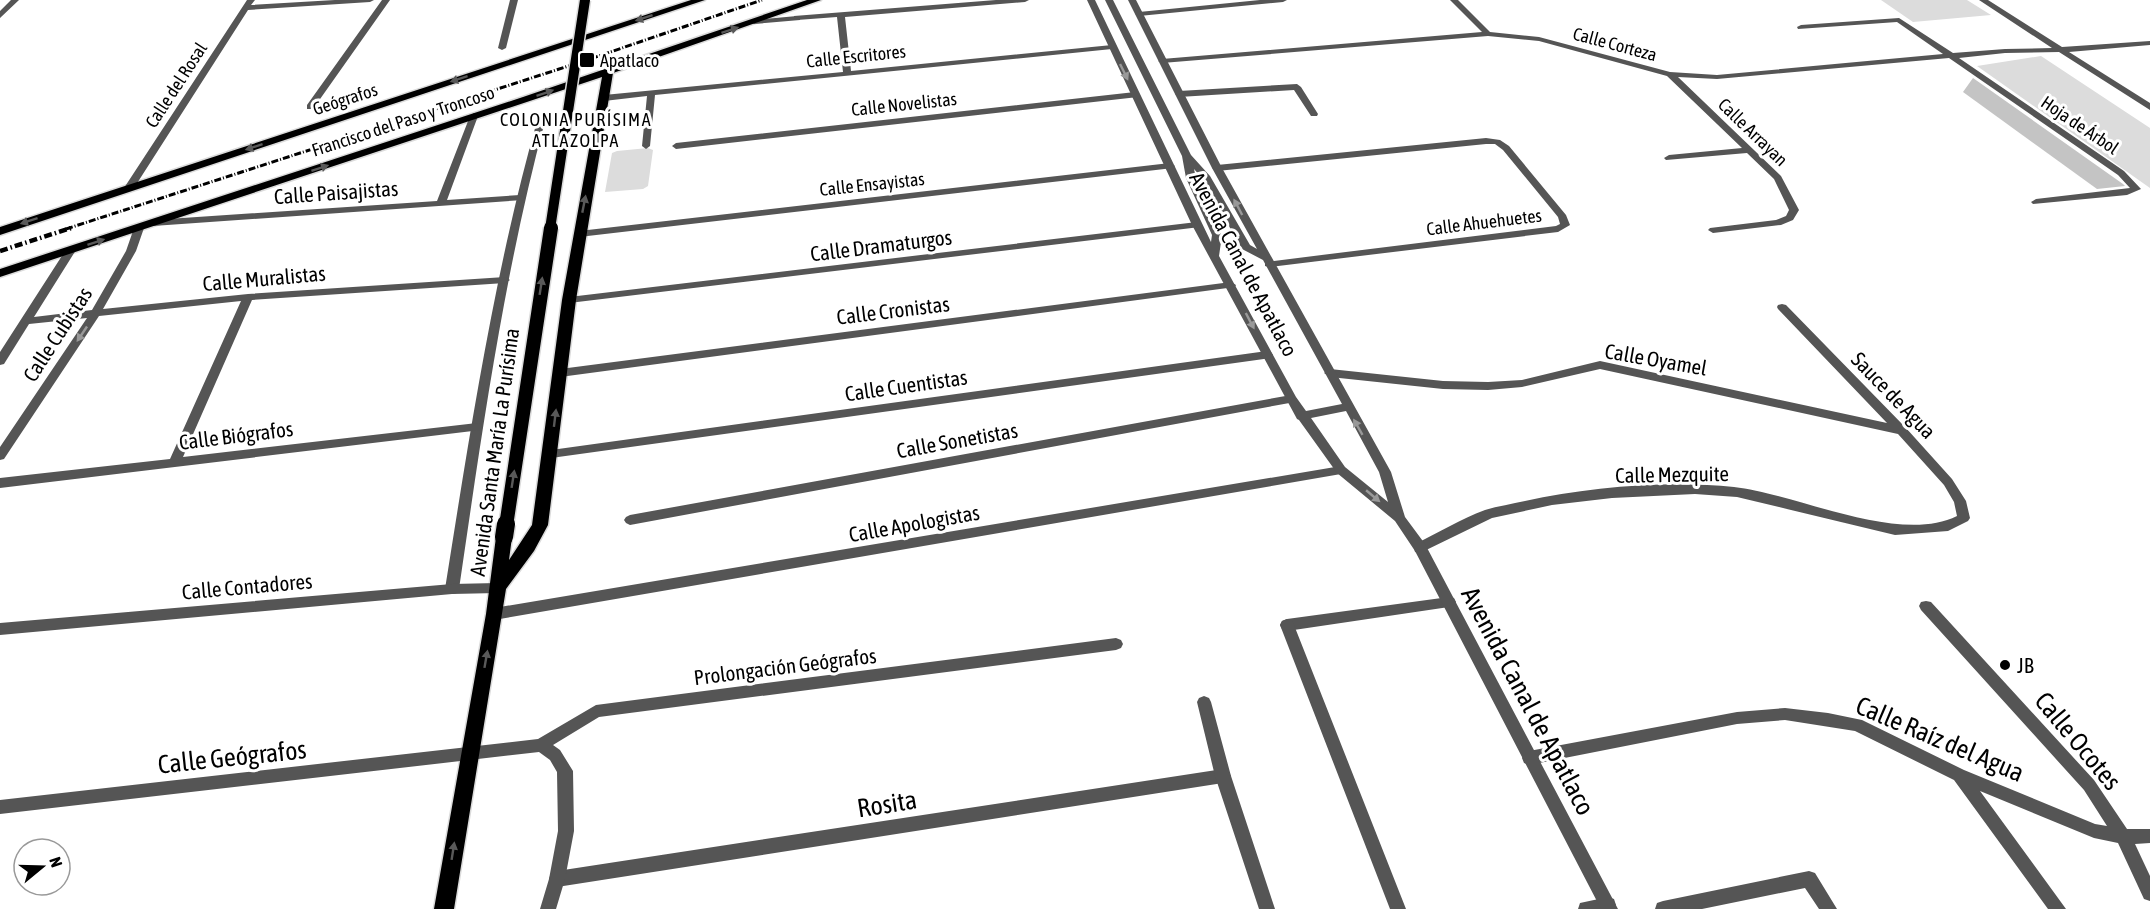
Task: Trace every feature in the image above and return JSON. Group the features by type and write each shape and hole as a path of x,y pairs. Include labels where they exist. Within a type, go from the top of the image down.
{"main road":[{"name":"Avenida Santa María La Purísima","path":"444,909 494,614 585,0"},
{"name":"Geógrafos","path":"0,231 700,0"},
{"name":"Francisco del Paso y Troncoso","path":"0,273 816,0"},
{"path":"497,588 528,547 540,525 569,300 608,71"}],"street":[{"path":"0,16 15,0"},
{"path":"249,4 370,0"},
{"path":"310,107 386,0"},
{"path":"502,48 514,0"},
{"path":"754,22 1025,0"},
{"name":"Avenida Canal de Apatlaco","path":"1091,0 1197,225 1291,399 1341,470 1399,518 1420,548 1609,907"},
{"path":"1109,0 1187,156 1205,176 1246,247 1268,261"},
{"name":"Avenida Canal de Apatlaco","path":"1132,0 1217,168 1384,472 1399,518"},
{"path":"1139,14 1283,0"},
{"path":"1454,0 1488,34"},
{"path":"1983,0 2150,107"},
{"name":"Calle del Rosal","path":"129,188 249,4"},
{"path":"841,14 847,73"},
{"path":"1801,27 1899,20 1949,56"},
{"name":"Calle Corteza","path":"1162,61 1488,34 1539,39 1670,74 1717,77 1949,56 2150,43"},
{"name":"Calle Escritores","path":"604,98 1112,46"},
{"name":"Hoja de Árbol","path":"1949,56 2121,173 2136,189 2127,192 2036,202"},
{"name":"Calle Arrayan","path":"1670,74 1778,178 1794,210 1790,218 1778,223 1713,230"},
{"path":"1179,94 1297,87 1314,114"},
{"path":"646,146 651,94"},
{"name":"Calle Novelistas","path":"675,146 1135,95"},
{"path":"441,203 474,116"},
{"path":"452,589 477,427 520,198 541,120"},
{"name":"Calle Ahuehuetes","path":"1217,168 1486,141 1497,142 1506,148 1563,217 1565,225 1558,229 1268,261"},
{"path":"1669,158 1749,150"},
{"path":"1187,156 1191,178 1217,235 1214,255"},
{"name":"Calle Ensayistas","path":"579,234 1170,166"},
{"name":"Calle Paisajistas","path":"153,223 520,198"},
{"name":"Calle Dramaturgos","path":"569,300 1197,225"},
{"name":"Calle Cubistas","path":"0,456 96,313 131,252 139,228"},
{"path":"0,361 71,250"},
{"name":"Calle Muralistas","path":"26,321 248,297 505,280"},
{"name":"Calle Cronistas","path":"560,373 1231,285"},
{"path":"176,461 248,297"},
{"name":"Sauce de Agua","path":"1782,308 1902,430 1948,482 1960,501 1964,518"},
{"name":"Calle Cuentistas","path":"550,454 1267,355"},
{"name":"Calle Oyamel","path":"1330,373 1482,386 1544,379 1576,369 1600,365 1902,430"},
{"name":"Calle Sonetistas","path":"630,520 1291,399"},
{"path":"1301,416 1347,407"},
{"name":"Calle Biógrafos","path":"0,483 477,427"},
{"name":"Calle Apologistas","path":"494,614 1341,470"},
{"name":"Calle Mezquite","path":"1420,548 1489,514 1552,500 1612,493 1695,489 1737,492 1895,530 1948,526 1964,518"},
{"name":"Calle Contadores","path":"0,629 452,589 497,588"},
{"path":"1398,909 1287,625 1449,602"},
{"name":"Calle Ocotes","path":"1926,606 2089,785 2123,837 2150,893"},
{"name":"Prolongación Geógrafos","path":"469,754 541,745 596,711 1116,644"},
{"path":"1204,702 1223,777 1267,909"},
{"name":"Calle Raíz del Agua","path":"1529,758 1737,718 1785,714 1857,724 1959,775 2094,831 2123,837 2150,836"},
{"path":"541,745 555,755 565,771 566,831 557,879 548,909"},
{"name":"Calle Geógrafos","path":"0,807 469,754"},
{"path":"1959,775 2058,909"},
{"name":"Rosita","path":"557,879 1223,777"},
{"path":"1663,909 1809,879 1829,909"},
{"path":"1586,909 1609,907"}],"shaded area":[{"path":"1881,0 1967,0 1991,15 1913,22"},
{"path":"2041,56 2150,128 2150,188 1977,66"},
{"path":"648,148 653,150 648,186 643,189 605,192 612,153"}],"building":[{"path":"1973,78 2125,186 2097,189 1963,92"}],"railway":[{"path":"66,229 587,60 762,0"},
{"path":"0,251 71,228"}],"place":[{"name":"Apatlaco","path":"587,60"},
{"name":"JB","path":"2005,665"}],"district":[{"name":"COLONIA PURÍSIMA ATLAZOLPA","path":"576,129"}]}
